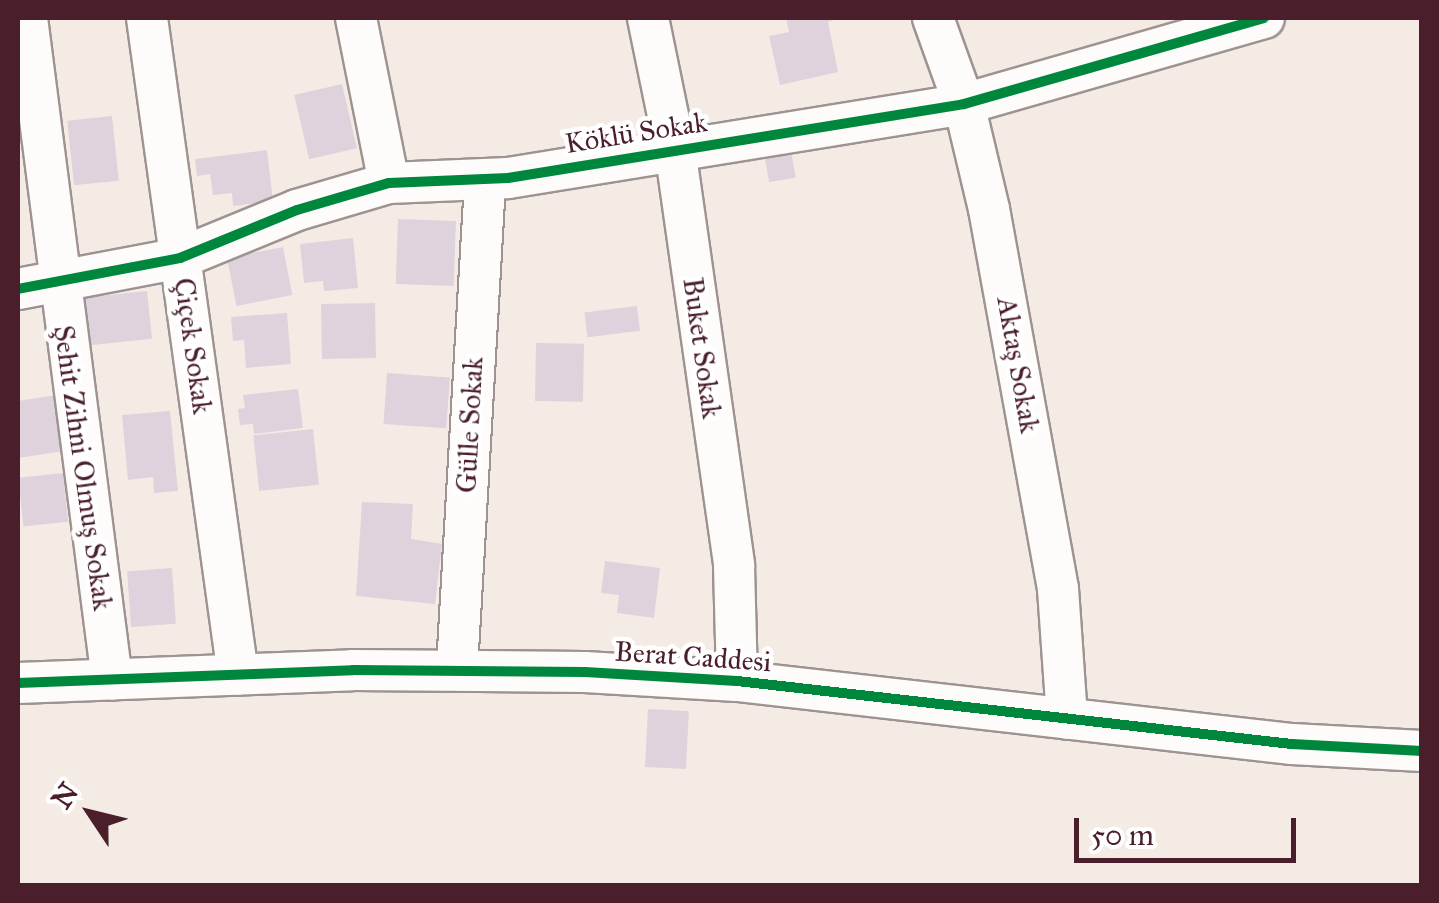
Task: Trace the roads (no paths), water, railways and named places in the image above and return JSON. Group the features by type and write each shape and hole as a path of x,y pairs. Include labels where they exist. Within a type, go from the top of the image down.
{"street":[{"name":"Şehit Zihni Olmuş Sokak","path":"27,18 58,283 112,680"},
{"name":"Çiçek Sokak","path":"147,18 238,674"},
{"path":"356,18 389,184"},
{"name":"Buket Sokak","path":"648,18 674,149 734,566 738,682"},
{"name":"Köklü Sokak","path":"18,288 180,258 297,210 389,184 484,181 964,104 1264,18"},
{"name":"Aktaş Sokak","path":"941,19 996,243 1058,589 1068,719"},
{"name":"Gülle Sokak","path":"457,668 484,181"},
{"name":"Berat Caddesi","path":"18,683 457,668 738,682 1292,744 1422,752"}]}
